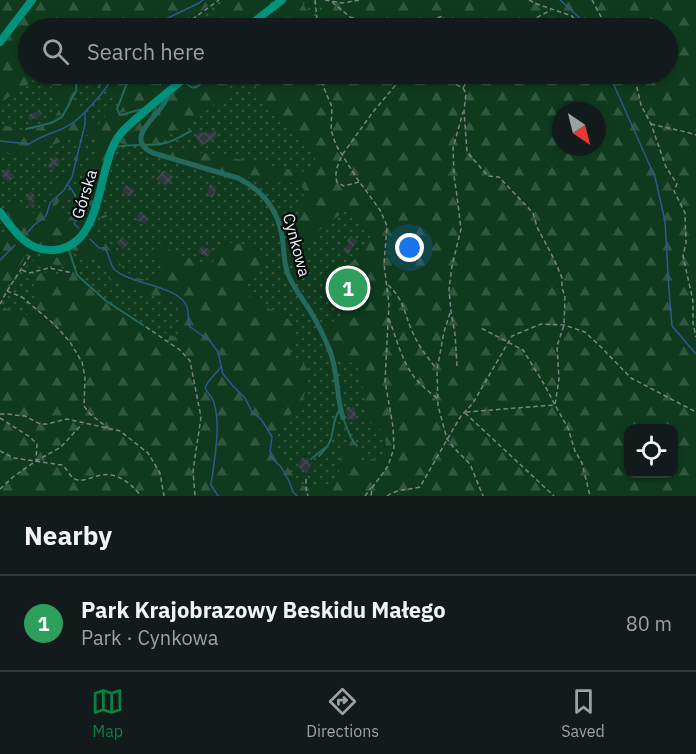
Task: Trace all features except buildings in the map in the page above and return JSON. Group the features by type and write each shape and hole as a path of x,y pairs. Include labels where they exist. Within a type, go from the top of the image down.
{"street":[{"path":"18,18 32,0"},
{"path":"259,18 282,0"},
{"path":"0,42 18,18"},
{"name":"Górska","path":"68,247 79,239 90,224 112,148 123,130 177,84"},
{"path":"142,145 144,128 166,101 169,91"},
{"name":"Cynkowa","path":"142,145 153,153 238,178 260,193 270,205 282,233 285,263 290,277 319,328 333,360 343,418"},
{"path":"0,212 20,236 35,248 49,250 68,247"}],"lane":[{"path":"26,129 51,123 62,117 76,91 76,84"},
{"name":"Górska","path":"128,84 117,106 118,112 123,114 149,108"},
{"path":"189,84 192,88 200,84"},
{"path":"112,148 131,144 165,143 191,131"},
{"path":"68,247 77,275 106,301 143,325"},
{"path":"319,456 328,445 337,413 340,410"},
{"path":"343,418 357,446"},
{"path":"311,459 328,445"}],"path":[{"path":"194,18 219,0"},
{"path":"315,0 317,18"},
{"path":"326,0 332,2 360,0"},
{"path":"530,0 574,18"},
{"path":"592,0 602,18"},
{"path":"332,2 353,18"},
{"path":"535,18 552,9"},
{"path":"322,84 332,107 332,130 336,145 380,210 387,226 384,264 388,284 389,318 385,381 393,427 394,448 388,466 365,496"},
{"path":"360,182 344,186 337,182 336,171 342,155 397,84"},
{"path":"455,84 463,88 466,93 464,111 453,148 461,229 449,289 457,366"},
{"path":"463,88 465,84"},
{"path":"636,84 641,105 651,124 666,167 676,184 674,191 686,213 686,243 682,256 693,301 693,323 696,337"},
{"path":"464,111 467,152 488,177 499,177 533,213 537,227 562,278 565,296 564,325 556,346 559,379 555,405"},
{"path":"651,124 696,135"},
{"path":"0,304 35,248"},
{"path":"21,270 29,273 50,268 77,275"},
{"path":"388,284 402,301 416,340 437,370"},
{"path":"7,291 22,297 55,325 70,342 82,362 85,377 84,406 90,414 109,429"},
{"path":"451,312 444,332 437,370 438,406 447,439 470,464 483,496"},
{"path":"389,318 412,374 438,399"},
{"path":"387,496 399,490 420,488 447,439 473,403 507,342 512,336 541,324 564,325 585,332 631,378 696,412"},
{"path":"143,325 180,350 190,361 201,417 193,471 195,496"},
{"path":"481,328 523,350 568,428 575,451 582,463 590,496"},
{"path":"465,412 555,405"},
{"path":"465,412 554,496"},
{"path":"0,416 7,414 25,416 40,424 67,419 120,431 148,453 160,473 164,496"},
{"path":"0,416 37,444 36,461"},
{"path":"0,489 36,461 61,447 83,423"},
{"path":"0,451 14,458 62,465 76,480 110,475 129,482 141,496"},
{"path":"306,479 308,496"},
{"path":"371,496 372,488"}],"green space":[{"path":"0,0 696,0 696,496 0,496"},
{"path":"0,0 29,0 0,38"},
{"path":"38,0 215,0 193,18 22,18"},
{"path":"230,0 277,0 254,18 211,18"},
{"path":"286,0 302,0 308,12 321,18 264,18"},
{"path":"322,0 696,0 696,496 0,496 0,305 11,311 27,315 35,306 36,295 33,282 37,275 44,272 53,276 66,273 64,267 59,265 44,265 26,269 29,264 44,255 69,250 77,277 106,303 146,329 148,326 175,337 179,332 182,321 180,312 170,298 163,300 108,278 111,272 94,252 83,258 71,249 87,234 92,237 96,233 126,272 137,278 154,281 168,269 152,251 160,244 175,253 211,266 220,245 234,243 257,249 263,260 245,289 251,299 288,319 296,329 291,358 302,361 310,373 302,401 278,429 278,449 290,471 303,486 327,487 338,478 341,459 338,450 352,440 358,448 362,462 381,457 386,444 384,434 379,427 370,423 366,416 366,399 357,366 346,360 334,360 321,328 347,313 331,290 330,283 355,259 372,234 347,209 300,245 290,234 292,222 302,210 304,189 297,184 249,177 247,181 153,152 144,146 160,145 172,150 214,154 301,172 315,168 315,155 270,110 254,84 678,84 678,18 321,18 324,15"},
{"path":"18,23 18,84 28,84 0,105 0,47"},
{"path":"50,84 75,84 66,110 57,119 56,115 62,104"},
{"path":"110,84 127,84 117,104 107,90"},
{"path":"131,84 173,84 145,106 120,113 118,106 128,86"},
{"path":"183,84 190,91 199,92 206,84 231,84 226,96 175,130 160,143 143,144 145,128 168,101 172,92"},
{"path":"164,98 147,121 139,143 118,142 122,135"},
{"path":"70,106 98,125 114,106 118,115 138,111 139,113 122,128 85,229 70,241 43,246 28,239 5,210 12,200 38,216 46,201 64,180 79,149 82,150 82,158 77,174 69,189 53,209 66,219 81,197 99,141 88,135 27,154 0,153 0,124 26,131 59,121"},
{"path":"9,230 29,247 29,250 0,299 0,236"}],"waterway":[{"path":"168,18 203,0"},
{"path":"560,0 580,18"},
{"path":"28,232 46,216 50,203 64,190 72,177 85,124 85,112 108,84"},
{"path":"613,84 655,177 665,221 672,326 696,354"},
{"path":"0,141 29,144 64,128 85,112"},
{"path":"68,185 78,204 78,214 74,224 79,228"},
{"path":"90,239 99,248 105,248 114,269 121,274 165,290 182,300 188,309 189,326 210,341 218,352 223,374 245,398 252,412 261,419 272,437 270,452 272,458 281,467 297,496"},
{"path":"0,260 15,245"},
{"path":"218,496 211,485 216,442 216,409 205,388 221,367"}],"place":[{"name":"Park Krajobrazowy Beskidu Małego","path":"348,288"}]}
